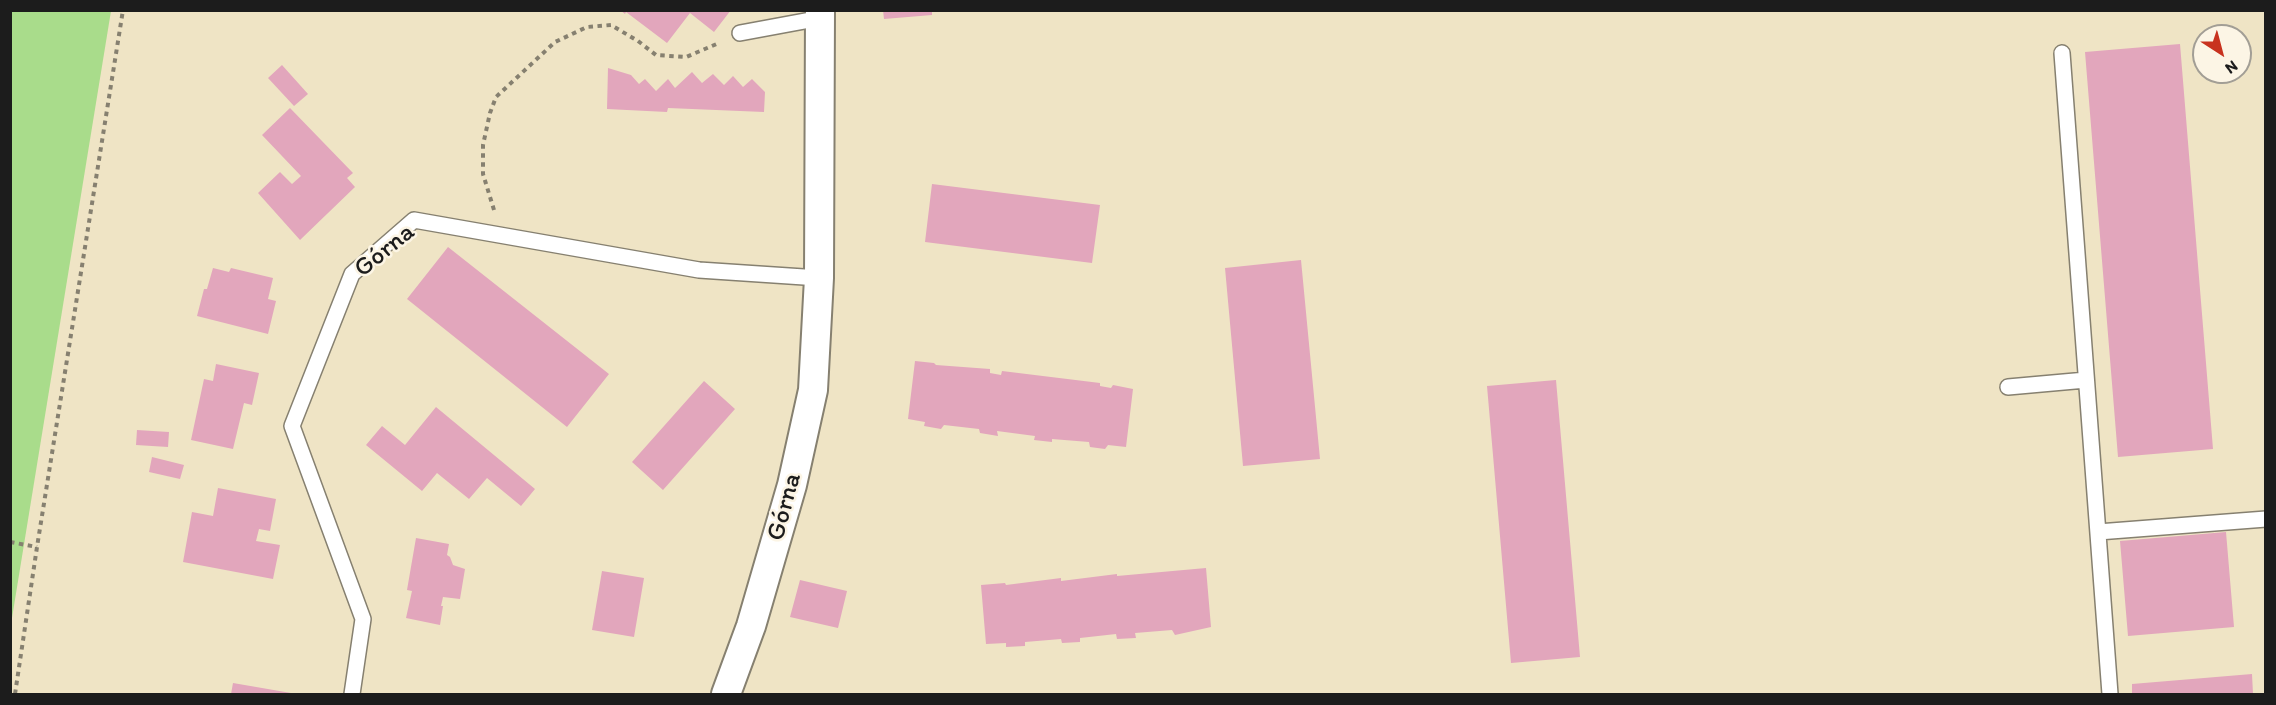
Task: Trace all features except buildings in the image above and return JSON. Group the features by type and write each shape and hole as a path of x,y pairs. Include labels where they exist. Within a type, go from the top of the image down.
{"street":[{"name":"Górna","path":"726,694 751,626 792,485 813,390 819,278 820,14"}],"lane":[{"path":"740,33 820,14"},
{"path":"2062,53 2110,694"},
{"name":"Górna","path":"352,694 363,619 292,426 352,274 360,266 414,220 699,270 819,278"},
{"path":"2008,387 2086,380"},
{"path":"2098,532 2265,519"}],"path":[{"path":"15,694 123,10"},
{"path":"502,237 483,174 483,145 490,113 496,97 555,42 587,27 611,25 656,55 686,57 740,33"},
{"path":"10,542 37,547"}],"green space":[{"path":"10,11 111,11 11,624"}]}
